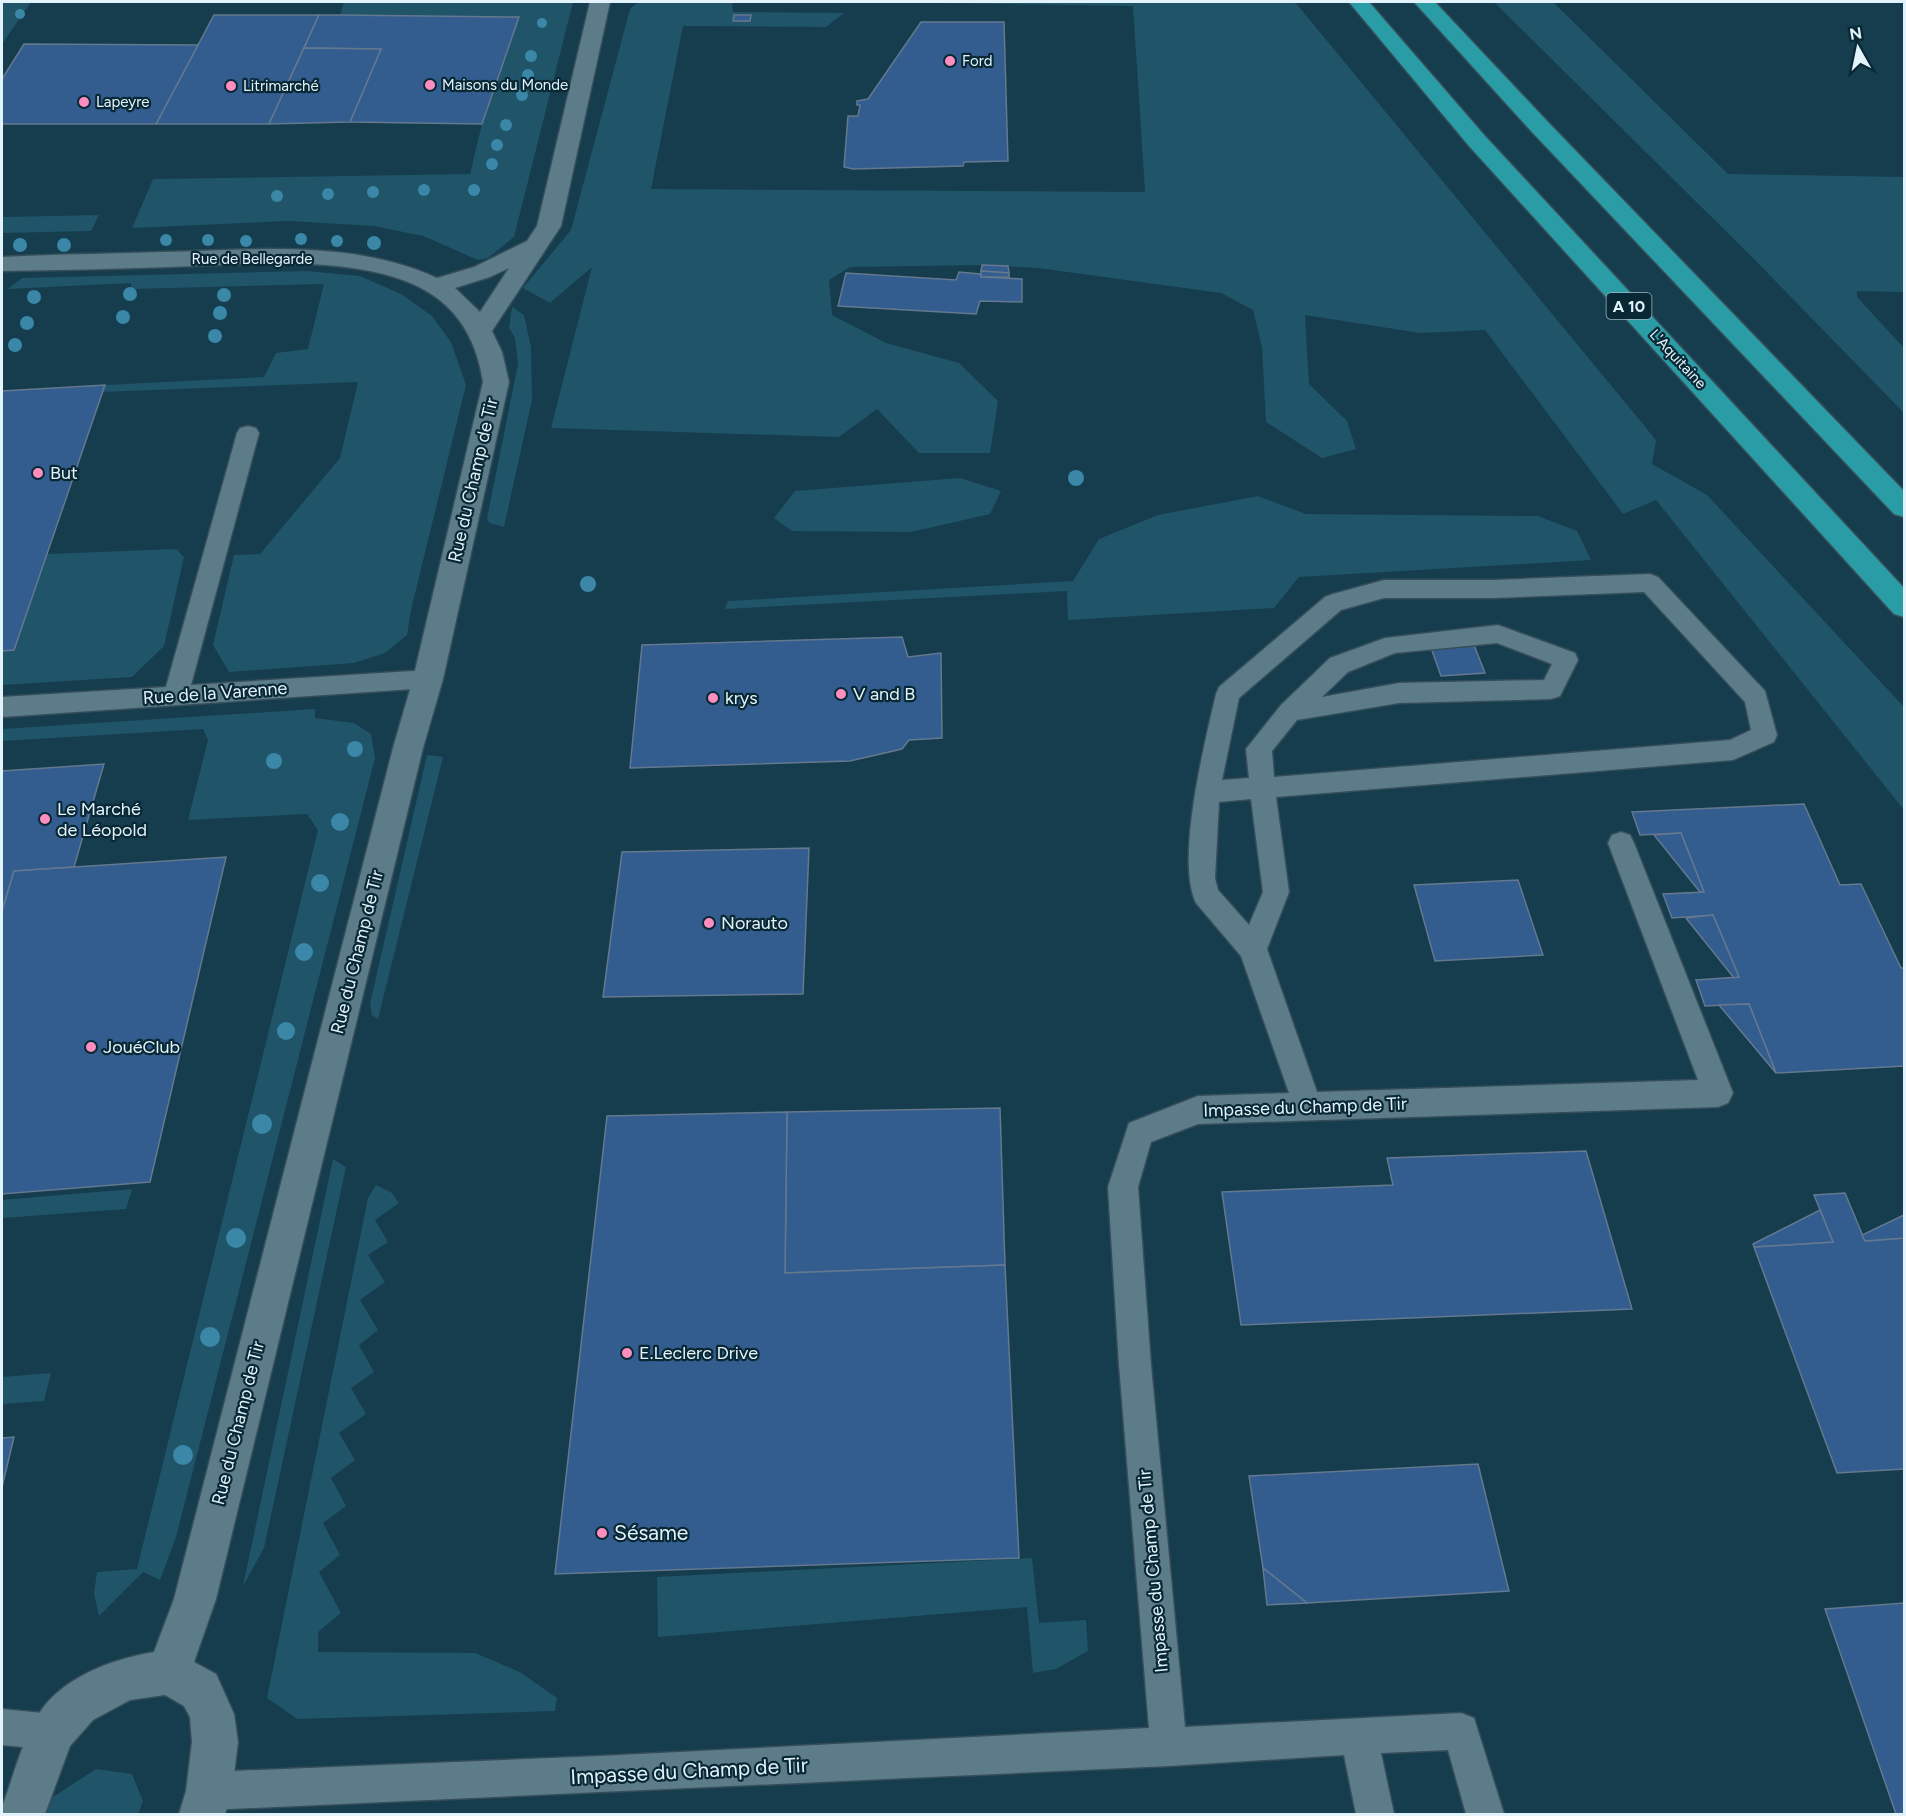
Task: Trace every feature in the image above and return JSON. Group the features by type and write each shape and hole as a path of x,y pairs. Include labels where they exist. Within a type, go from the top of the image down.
{"highway":[{"name":"L'Aquitaine","path":"1359,2 1477,141 1905,606"},
{"path":"1424,2 1539,126 1905,507"}],"street":[{"path":"480,329 549,226 600,2"},
{"path":"435,286 482,272 538,245"},
{"name":"Rue de Bellegarde","path":"2,264 296,256 393,269 435,286 464,309 480,329"},
{"name":"Rue du Champ de Tir","path":"170,1672 195,1599 408,748 428,679 496,382 492,355 480,329"},
{"path":"22,1815 53,1732 77,1704 125,1679 170,1672 200,1690 212,1714 215,1742 206,1803"}],"lane":[{"path":"176,695 248,434"},
{"path":"1207,792 1733,750 1765,735 1755,698 1650,583 1494,589 1384,589 1333,603 1228,694 1207,792 1202,878 1205,895 1253,949 1308,1107"},
{"path":"1253,949 1276,892 1259,749 1290,712 1339,665 1393,644 1498,634 1566,660 1551,689 1399,693 1290,712"},
{"name":"Rue de la Varenne","path":"2,707 428,679"},
{"name":"Impasse du Champ de Tir","path":"1169,1748 1135,1365 1123,1187 1139,1133 1198,1110 1718,1093 1621,843"},
{"path":"2,1727 53,1732"},
{"name":"Impasse du Champ de Tir","path":"206,1803 1461,1731 1485,1815"},
{"path":"1359,1737 1375,1815"}],"shaded area":[{"path":"2,2 1904,2 1904,1814 2,1814"},
{"path":"31,2 2,44 2,3"},
{"path":"344,2 573,2 514,237 488,258 478,260 423,236 374,226 289,221 132,228 153,179 470,174 482,124 518,17 340,15"},
{"path":"638,2 732,2 733,12 844,13 826,27 683,26 651,189 1145,192 1133,6 870,2 1295,2 1656,440 1652,464 1707,495 1904,707 1904,810 1656,500 1623,514 1485,330 1420,333 1305,315 1309,384 1347,421 1356,449 1322,458 1266,422 1262,347 1253,310 1221,293 1038,268 982,265 850,267 829,280 832,315 886,343 959,363 998,401 990,453 919,453 877,409 839,437 551,428 592,267 550,303 523,288 571,230 630,9"},
{"path":"1494,2 1553,2 1728,174 1904,177 1904,292 1857,291 1857,297 1904,348 1904,413 1751,256"},
{"path":"99,215 91,231 2,233 2,217"},
{"path":"307,271 360,276 401,294 432,316 451,342 466,385 411,610 407,635 385,653 354,663 229,672 213,645 234,555 260,554 340,458 358,382 102,392 105,385 264,377 276,353 308,349 324,284 131,289 131,283 8,289 22,278"},
{"path":"512,307 524,315 531,347 532,400 504,527 489,523 487,518 518,364 515,338 509,328"},
{"path":"960,478 1001,491 990,514 911,532 792,531 774,518 795,491"},
{"path":"1258,496 1306,514 1538,516 1577,531 1591,560 1299,577 1274,608 1068,620 1067,591 725,609 728,601 1073,581 1099,539 1158,515"},
{"path":"176,549 184,557 164,646 132,677 2,685 2,651 14,650 47,554"},
{"path":"315,709 315,718 354,723 371,734 375,758 176,1537 160,1580 143,1572 99,1616 94,1594 97,1572 137,1569 318,830 307,814 188,820 208,740 203,729 2,741 2,729"},
{"path":"427,755 443,757 378,1019 372,1015 370,1004"},
{"path":"333,1159 346,1167 264,1548 243,1586"},
{"path":"376,1185 392,1193 399,1203 375,1220 388,1242 368,1255 385,1282 360,1300 378,1330 359,1345 374,1372 351,1388 366,1414 339,1433 355,1460 331,1478 346,1506 323,1523 340,1555 319,1572 341,1613 318,1632 318,1652 475,1653 520,1672 557,1698 555,1711 297,1719 267,1698 368,1198"},
{"path":"132,1189 126,1209 2,1218 2,1200"},
{"path":"51,1373 44,1401 2,1404 2,1377"},
{"path":"1032,1558 1039,1623 1086,1620 1088,1651 1056,1669 1033,1673 1027,1607 658,1637 657,1577"},
{"path":"96,1769 132,1774 143,1801 138,1814 46,1814 53,1797"}],"building":[{"name":"Litrimarché","path":"214,15 319,15 269,124 156,124"},
{"name":"Maisons du Monde","path":"319,15 519,17 482,124 350,122 381,49 304,48"},
{"path":"734,15 751,15 750,21 733,21"},
{"name":"Ford","path":"921,22 1004,22 1008,161 964,162 963,166 853,169 844,167 848,116 858,116 860,105 857,105 857,101 868,99"},
{"name":"Lapeyre","path":"24,44 198,45 156,124 2,124 2,79"},
{"path":"304,48 381,49 350,122 269,124"},
{"path":"982,265 1008,266 1009,273 981,271"},
{"path":"981,271 1009,273 1009,277 981,277"},
{"path":"959,272 980,274 981,277 1022,279 1022,302 980,301 976,314 838,306 846,273 956,280"},
{"name":"But","path":"105,385 14,650 2,651 2,391"},
{"path":"902,637 908,657 941,653 942,738 909,740 902,749 850,761 630,768 642,645"},
{"path":"1474,645 1485,673 1441,676 1431,648"},
{"name":"Le Marché de Léopold","path":"104,764 74,867 14,871 2,911 2,771"},
{"path":"1804,804 1840,885 1861,884 1901,968 1904,968 1904,1066 1776,1073 1749,1004 1705,1006 1696,980 1739,977 1713,915 1672,918 1663,894 1704,892 1681,833 1640,835 1632,812"},
{"path":"1681,833 1704,892 1700,892 1654,835"},
{"name":"Norauto","path":"809,848 803,994 603,997 622,852"},
{"name":"JouéClub","path":"226,857 150,1182 2,1194 2,911 14,871"},
{"path":"1518,880 1543,955 1435,961 1414,885"},
{"path":"1713,915 1739,977 1734,978 1686,918"},
{"path":"1749,1004 1776,1073 1719,1005"},
{"path":"1000,1108 1005,1265 785,1273 787,1112"},
{"path":"787,1112 785,1273 1005,1265 1019,1558 555,1574 607,1116"},
{"path":"1586,1151 1632,1309 1241,1325 1222,1192 1393,1185 1387,1158"},
{"path":"1845,1193 1865,1241 1904,1238 1904,1469 1837,1473 1754,1247 1833,1242 1814,1195"},
{"path":"1820,1210 1833,1242 1754,1247 1753,1244"},
{"path":"1904,1215 1904,1238 1865,1241 1862,1235"},
{"path":"14,1437 2,1487 2,1438"},
{"path":"1478,1464 1509,1591 1307,1603 1263,1568 1249,1476"},
{"path":"1263,1568 1307,1603 1267,1605"},
{"path":"1904,1603 1904,1814 1896,1814 1825,1609"}],"place":[{"name":"Ford","path":"950,61"},
{"name":"Maisons du Monde","path":"430,85"},
{"name":"Litrimarché","path":"231,86"},
{"name":"Lapeyre","path":"84,102"},
{"name":"But","path":"38,473"},
{"name":"V and B","path":"841,694"},
{"name":"krys","path":"713,698"},
{"name":"Le Marché de Léopold","path":"45,819"},
{"name":"Norauto","path":"709,923"},
{"name":"JouéClub","path":"91,1047"},
{"name":"E.Leclerc Drive","path":"627,1353"},
{"name":"Sésame","path":"602,1533"}]}
